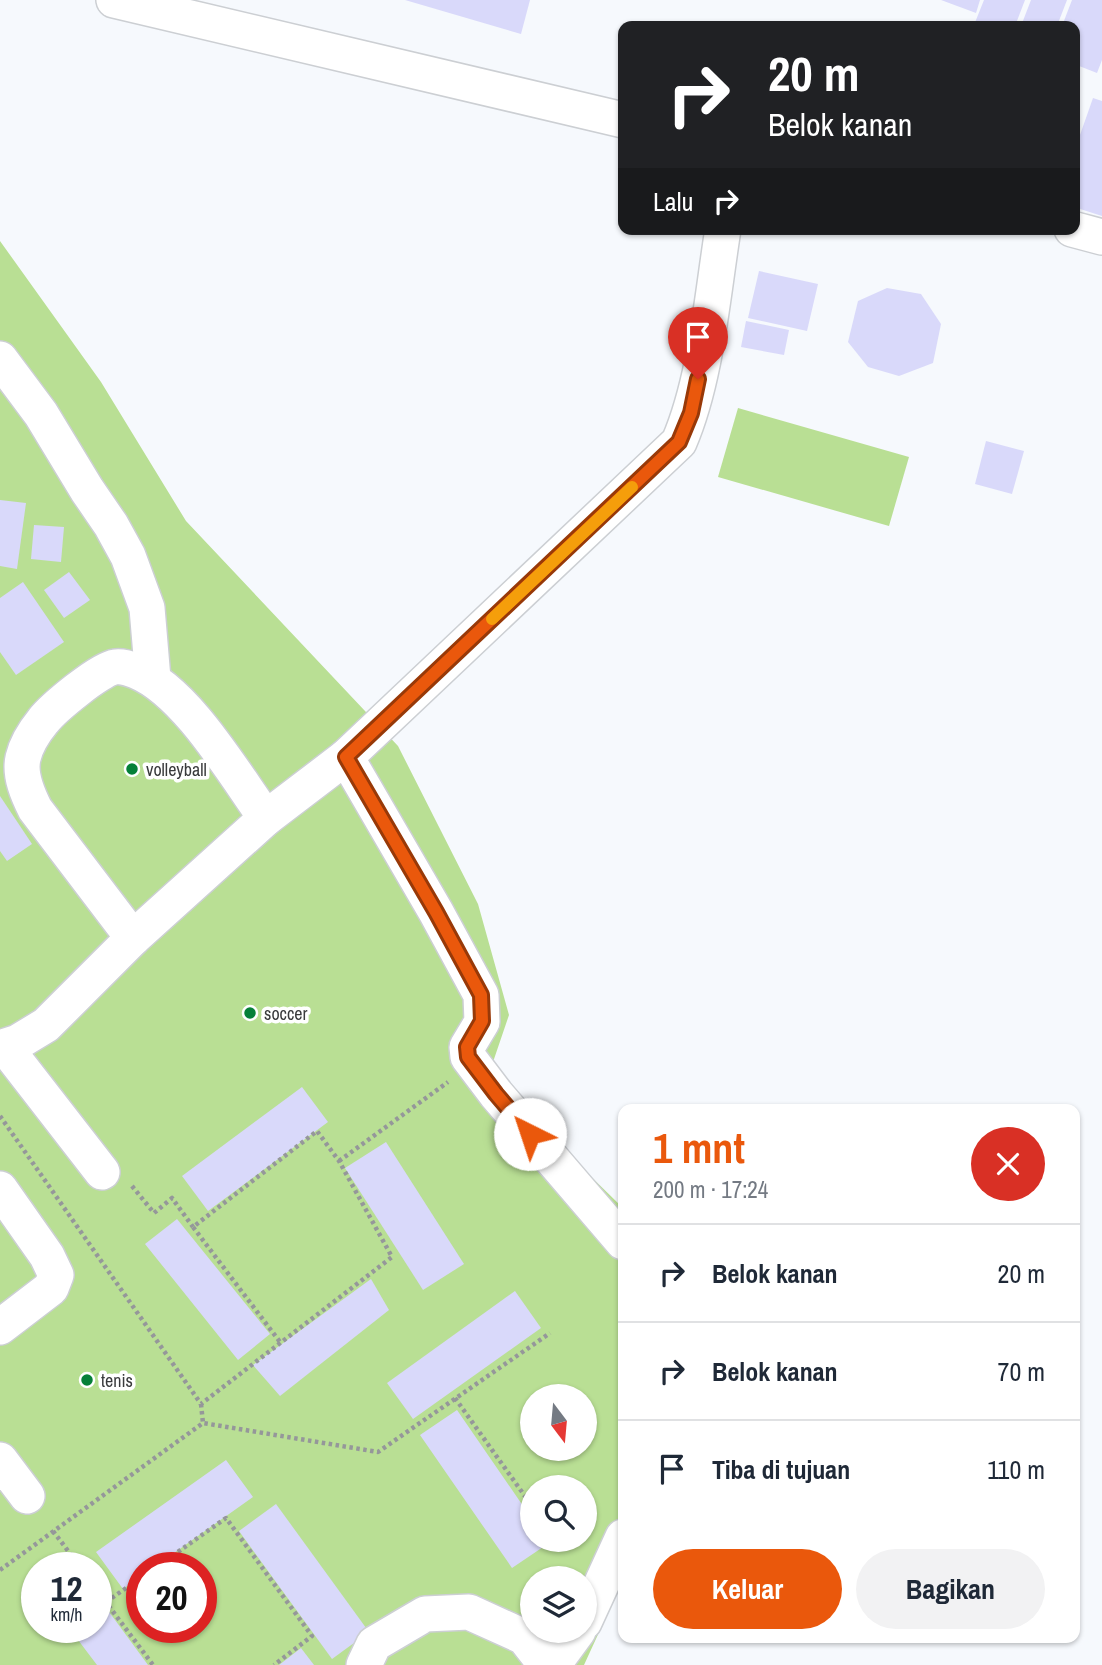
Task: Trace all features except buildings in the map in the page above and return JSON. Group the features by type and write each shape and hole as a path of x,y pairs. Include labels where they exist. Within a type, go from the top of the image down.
{"lane":[{"path":"114,0 618,119"},
{"path":"1080,231 1102,237"},
{"path":"102,1172 2,1048 46,1025 133,938 266,818 346,757 679,442 691,413 722,235"},
{"path":"0,359 41,414 128,556 147,608 153,679"},
{"path":"133,938 35,809 28,794 22,762 26,746 44,719 94,677 116,667 133,669 153,679 194,719 266,818"},
{"path":"346,757 481,995 482,1021 467,1047 468,1057 496,1094 618,1236"},
{"path":"0,1189 47,1256 56,1275 51,1288 0,1327"},
{"path":"0,1460 27,1496"},
{"path":"597,1593 618,1547"},
{"path":"363,1665 374,1644 425,1614 469,1612 524,1637 547,1665"},
{"path":"553,1665 569,1643"}],"path":[{"path":"339,1161 474,1063"},
{"path":"0,1116 201,1404 203,1423"},
{"path":"193,1227 317,1131 339,1161 392,1257 201,1404"},
{"path":"102,1172 114,1164 154,1213 172,1198 280,1342"},
{"path":"0,1570 203,1423 378,1452 550,1333"},
{"path":"455,1398 520,1489"},
{"path":"178,1552 226,1518 312,1636 274,1665"},
{"path":"53,1531 69,1552"},
{"path":"112,1610 153,1665"}],"green space":[{"path":"0,241 101,382 186,521 398,746 478,904 509,1015 493,1062 519,1106 618,1203 618,1591 597,1637 597,1566 520,1566 520,1643 594,1643 584,1665 0,1665"},
{"path":"738,408 909,457 889,526 718,477"}],"slow traffic":[{"path":"492,619 632,487"}],"place":[{"name":"volleyball","path":"132,769"},
{"name":"soccer","path":"250,1013"},
{"name":"tenis","path":"87,1380"}],"route":[{"path":"530,1134 468,1057 467,1047 482,1021 481,995 458,950 346,757 679,442 691,413 698,379"}]}
